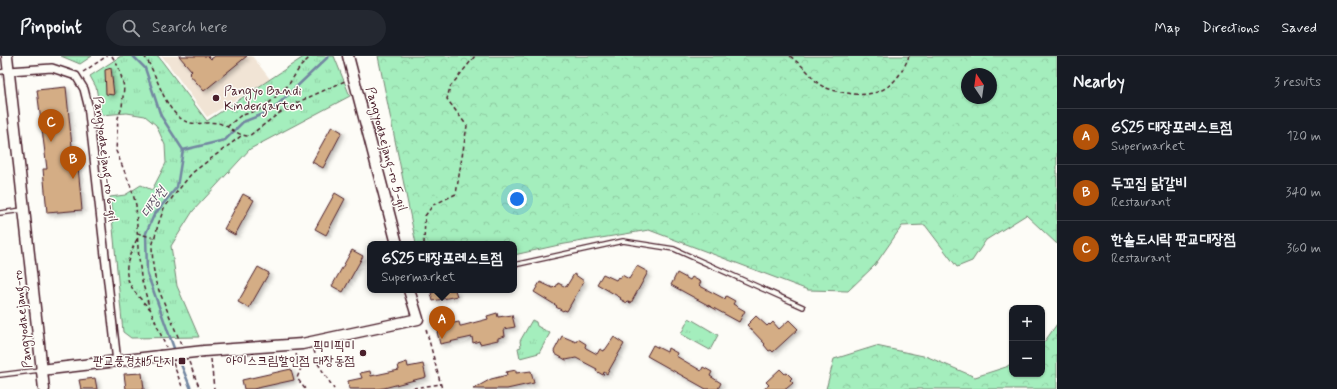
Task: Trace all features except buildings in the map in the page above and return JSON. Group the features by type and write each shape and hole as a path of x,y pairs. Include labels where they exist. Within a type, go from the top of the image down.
{"street":[{"name":"Pangyodaejang-ro","path":"7,56 5,72 24,210 44,389"},
{"name":"Pangyodaejang-ro 5-gil","path":"348,58 396,241"},
{"path":"5,72 52,68 76,76"},
{"name":"Pangyodaejang-ro 6-gil","path":"76,76 84,89 88,105 118,362"},
{"path":"41,370 118,362 165,355 292,345 418,319 411,293"}],"lane":[{"path":"0,213 24,210"},
{"path":"517,264 623,241 674,249 803,307"},
{"path":"0,375 41,370"}],"path":[{"path":"76,76 107,56"},
{"path":"112,56 120,68 124,87 122,107 118,118 116,151 131,188 136,205 141,278 165,355"},
{"path":"144,56 167,103 175,113 187,122 201,124 217,123 228,127 242,136 249,136 294,104 353,77"},
{"path":"228,127 240,116 264,108 288,84 300,67 311,56"},
{"path":"424,241 425,216 433,205 456,194 467,126 447,99 450,86 475,56"},
{"path":"790,56 820,85 855,95 871,95 893,84 904,69 909,56"},
{"path":"181,344 156,283 153,266 153,237 164,208 192,173 242,136"},
{"path":"137,233 153,237"},
{"path":"138,237 129,255 126,268 128,282 135,293 151,310"},
{"path":"426,329 442,389"},
{"path":"312,341 317,362 334,389"},
{"path":"292,345 301,368 297,378 305,389"},
{"path":"207,351 214,389"},
{"path":"187,358 200,389"},
{"path":"172,360 183,389"},
{"path":"406,389 441,384"}],"shaded area":[{"name":"Pangyo Bandi Kindergarten","path":"162,56 252,56 270,79 207,117"}],"green space":[{"path":"61,56 92,56 80,64"},
{"path":"121,56 158,56 207,121 305,56 334,56 350,96 250,149 193,211 171,246 177,286 199,337 131,338 123,332 110,197 125,195 141,185 152,190 166,163 165,145 156,125 145,116 127,113 101,115 96,87 90,76"},
{"path":"378,56 1057,56 1057,244 1026,215 986,240 972,261 957,267 925,225 902,226 875,265 848,291 808,290 649,230 559,245 517,254 517,241 415,241"},
{"path":"689,318 718,335 710,350 681,334"},
{"path":"532,320 536,322 537,326 550,333 539,353 520,358 518,348 521,347 520,341"},
{"path":"1057,324 1057,389 826,389 834,359 876,346 928,357 975,377 1009,365 1009,377 1045,377 1045,341"}],"waterway":[{"name":"대장천","path":"133,56 145,68 161,116 183,150 177,187 154,215 146,233 147,273 175,351"},
{"path":"183,150 225,140 243,122 271,111 329,56"},
{"name":"대장천","path":"178,357 191,389"}],"place":[{"name":"Pangyo Bandi Kindergarten","path":"216,98"},
{"name":"한솥도시락 판교대장점","path":"51,142"},
{"name":"두꼬집 닭갈비","path":"73,179"},
{"name":"GS25 대장포레스트점","path":"442,339"},
{"name":"픽미픽미 아이스크림할인점 대장동점","path":"363,353"},
{"name":"판교풍경채5단지","path":"182,361"}]}
